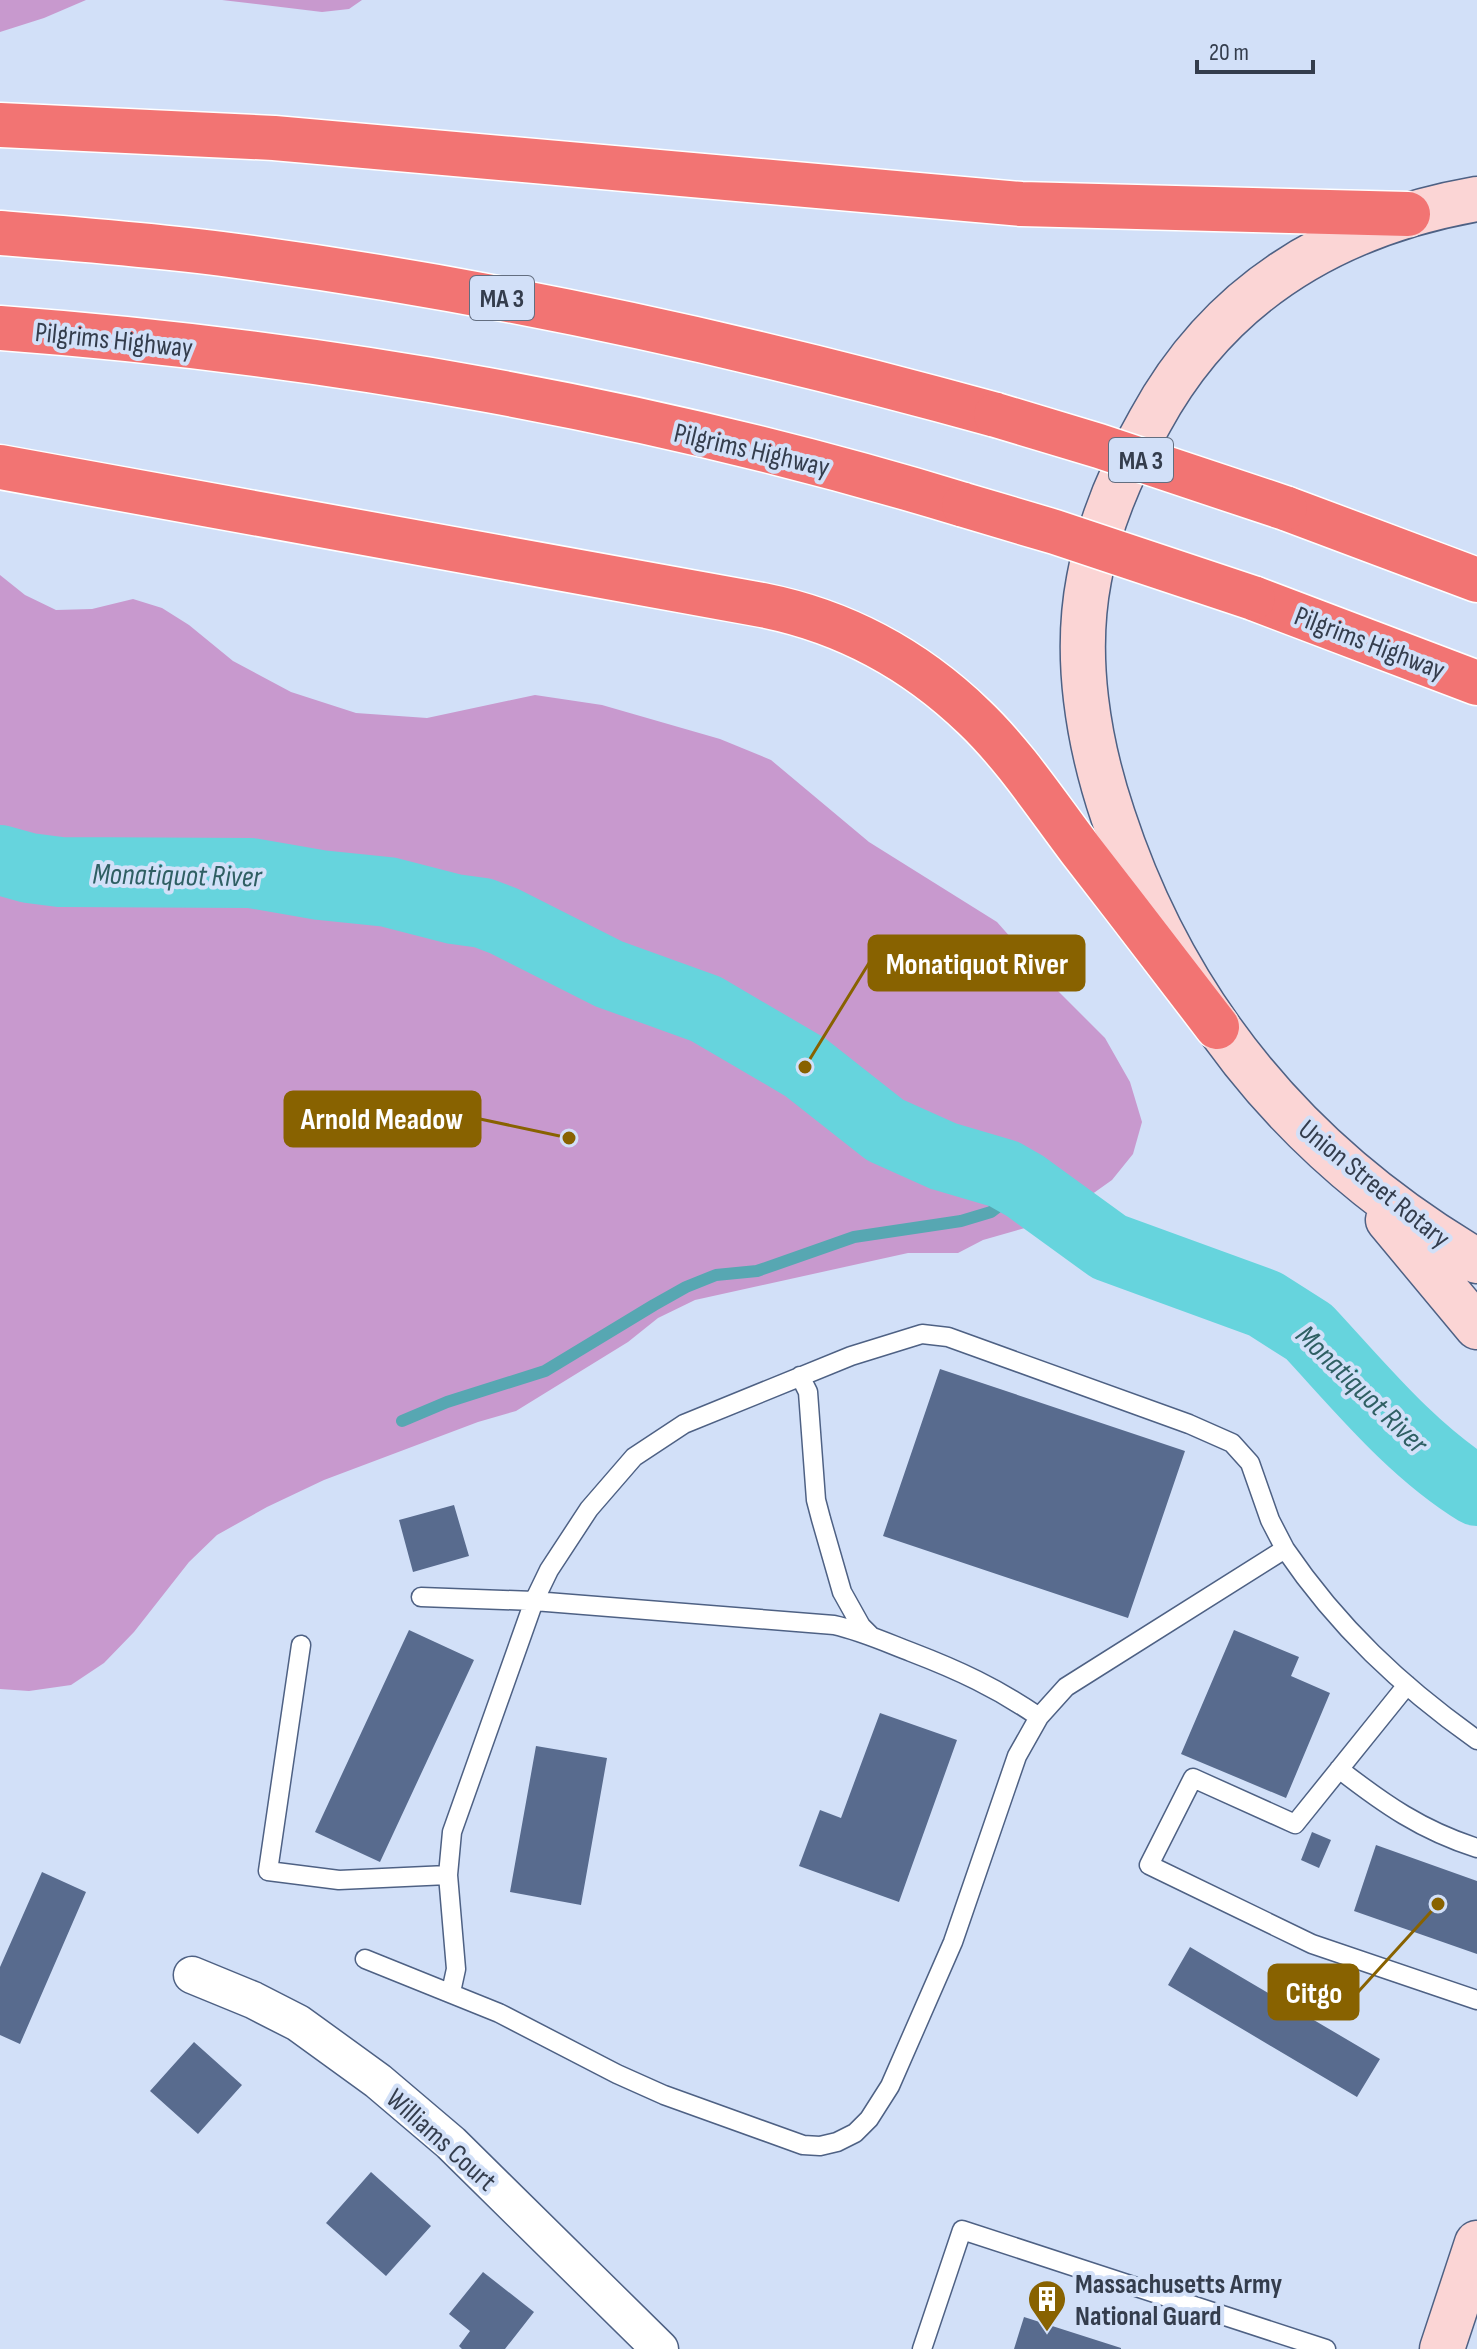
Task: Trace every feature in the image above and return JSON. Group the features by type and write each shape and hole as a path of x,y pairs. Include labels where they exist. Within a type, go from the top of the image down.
{"highway":[{"path":"0,125 274,138 977,201 1062,206 1408,214"},
{"name":"MA 3","path":"0,233 227,255 508,299 716,342 854,376 1099,446 1285,508 1477,580"},
{"name":"Pilgrims Highway","path":"0,328 88,335 373,371 652,425 859,475 1085,541 1253,598 1477,683"},
{"path":"0,467 762,605 792,611 849,631 913,668 975,717 1217,1027"}],"main road":[{"name":"Union Street Rotary","path":"1477,199 1408,214 1362,230 1303,259 1240,304 1209,336 1178,373 1133,450 1113,496 1089,579 1084,623 1088,711 1107,799 1128,860 1158,928 1188,984 1259,1080 1313,1139 1395,1205 1477,1261"},
{"path":"1313,1139 1422,1259 1477,1327"},
{"path":"1442,2349 1477,2243"}],"street":[{"name":"Williams Court","path":"192,1975 298,2023 396,2095 451,2143 660,2349"}],"lane":[{"path":"451,1992 456,1969 448,1875 452,1832 534,1601 567,1539 634,1457 684,1424 800,1376 922,1334 948,1337 1189,1424 1232,1443 1250,1463 1270,1520 1285,1549 1340,1622 1407,1685 1477,1740"},
{"path":"800,1376 808,1392 816,1500 821,1519 842,1592 861,1626 870,1635"},
{"path":"365,1959 499,2013 652,2090 786,2140 820,2146 837,2142 855,2133 869,2119 890,2086 953,1942 1017,1756 1052,1699 1082,1675 1285,1549"},
{"path":"421,1597 534,1601 834,1625 870,1635 979,1679 1039,1717"},
{"path":"301,1645 268,1871 339,1880 448,1875"},
{"path":"1407,1685 1295,1824 1193,1778 1149,1865 1312,1944 1477,2000"},
{"path":"1339,1769 1408,1819 1429,1831 1477,1848"},
{"path":"922,2349 962,2230 1326,2349"}],"shaded area":[{"path":"0,0 86,0 0,32"},
{"path":"222,0 362,0 349,9 322,12"},
{"path":"0,575 25,595 56,610 92,609 133,599 162,608 189,625 233,661 291,692 356,713 427,718 535,695 602,705 720,739 771,760 869,842 997,922 1105,1038 1130,1082 1142,1122 1133,1154 1112,1180 1074,1207 1032,1226 983,1240 958,1253 908,1253 695,1300 658,1318 628,1342 516,1411 478,1422 324,1480 217,1535 189,1562 134,1632 104,1663 71,1685 29,1691 0,1689"}],"building":[{"path":"940,1369 1185,1451 1128,1618 883,1536"},
{"path":"454,1505 469,1556 413,1572 399,1520"},
{"path":"409,1630 474,1660 380,1862 315,1832"},
{"path":"1234,1630 1299,1657 1291,1676 1330,1693 1286,1798 1181,1754"},
{"path":"880,1713 957,1740 899,1902 799,1866 820,1810 841,1818"},
{"path":"536,1746 607,1758 581,1905 510,1892"},
{"path":"1312,1832 1331,1840 1319,1868 1301,1860"},
{"path":"1376,1845 1477,1881 1477,1954 1354,1911"},
{"path":"42,1872 86,1892 20,2044 0,2035 0,1967"},
{"path":"1190,1947 1380,2059 1357,2097 1168,1985"},
{"path":"194,2042 242,2085 198,2134 150,2091"},
{"path":"371,2172 431,2226 386,2276 326,2223"},
{"path":"483,2272 534,2312 505,2349 462,2349 459,2346 470,2331 449,2314"},
{"name":"Massachusetts Army National Guard","path":"1024,2317 1121,2348 1121,2349 1014,2349"}],"waterway":[{"name":"Monatiquot River","path":"0,860 60,872 251,873 320,885 388,892 483,913 504,921 609,974 706,1009 805,1067 885,1130 943,1156 1004,1174 1109,1247 1265,1304 1309,1332 1409,1438 1477,1491"},
{"path":"402,1421 447,1402 545,1371 686,1287 716,1275 757,1271 854,1237 961,1221 991,1212 1025,1186"}],"place":[{"name":"Monatiquot River","path":"805,1067"},
{"name":"Arnold Meadow","path":"569,1138"},
{"name":"Citgo","path":"1438,1904"},
{"name":"Massachusetts Army National Guard","path":"1047,2333"}]}
